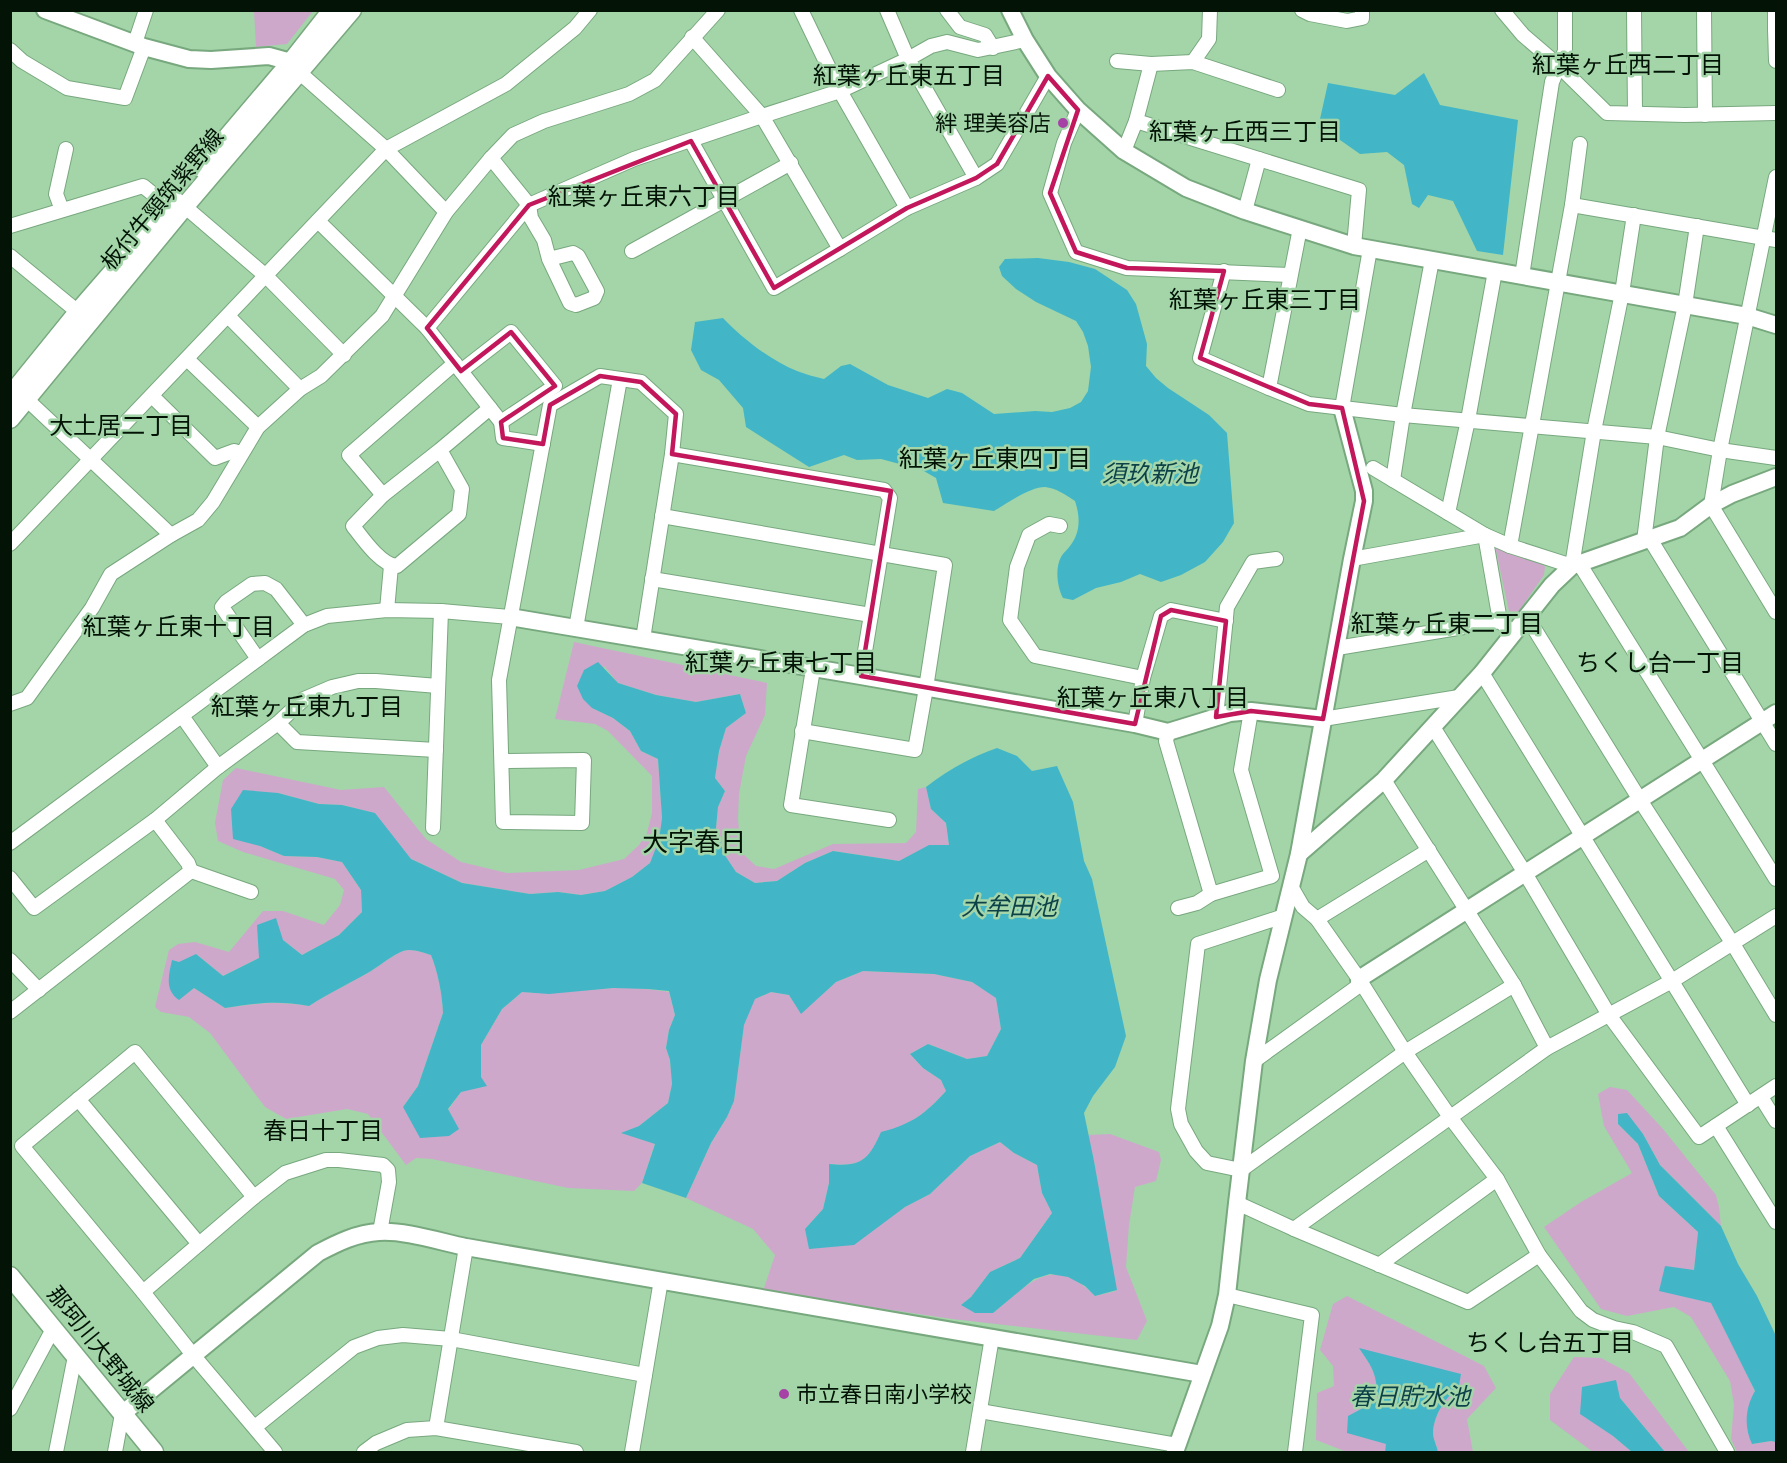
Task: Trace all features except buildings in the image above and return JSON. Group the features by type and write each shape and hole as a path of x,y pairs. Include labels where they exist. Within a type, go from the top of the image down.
{"main road":[{"name":"板付牛頸筑紫野線","path":"296,68 332,10"},
{"name":"板付牛頸筑紫野線","path":"10,419 18,395 78,312 177,204 296,68 352,10"},
{"name":"板付牛頸筑紫野線","path":"18,395 177,204"},
{"name":"那珂川大野城線","path":"10,1276 154,1452"}],"street":[{"path":"45,10 139,45 189,59 211,60 269,56 296,68 386,149 446,212"},
{"path":"10,50 22,61 67,88 125,98 146,10"},
{"path":"10,544 386,149 506,84 575,28 590,10"},
{"path":"10,704 27,698 92,608 111,574 198,520 213,502 258,427 300,389 321,376 382,316 446,212 513,135 544,121 629,94 654,80 718,10"},
{"path":"801,10 840,91 907,208"},
{"path":"887,10 908,59 976,178"},
{"path":"946,10 960,27 985,35 993,48"},
{"path":"1010,10 1025,40 1048,76 1078,110 1124,151 1186,188 1245,211 1362,247 1748,316 1776,325"},
{"path":"1193,62 1209,39 1210,10"},
{"path":"1302,10 1310,14 1347,21 1362,18 1362,10"},
{"path":"1502,10 1523,35 1558,65 1607,113 1705,115 1776,113"},
{"path":"1522,276 1552,82 1565,51 1565,10"},
{"path":"1634,10 1635,113"},
{"path":"1704,10 1705,115"},
{"path":"1775,10 1776,61"},
{"path":"692,37 762,116 840,249"},
{"path":"428,328 529,205 633,159 840,91 908,59 931,45 947,42 978,50 1025,40"},
{"path":"1117,60 1151,63 1193,62 1278,90"},
{"path":"1124,151 1137,121 1151,63"},
{"path":"691,141 774,288 907,208 976,178 997,164 1048,76"},
{"path":"1078,110 1064,143 1050,194 1076,252 1127,268 1290,275"},
{"path":"980,1411 1176,1449 1220,1326 1227,1295 1254,1061 1268,980 1299,855 1352,559 1365,501 1342,408 1362,247 1359,190 1137,121"},
{"path":"1510,546 1572,205 1580,144"},
{"path":"62,210 56,194 68,167 66,149"},
{"path":"491,158 529,205 531,218 544,240 549,259"},
{"path":"1245,211 1259,159"},
{"path":"632,251 791,163"},
{"path":"1776,177 1770,239 1748,316 1720,450 1711,506 1776,612"},
{"path":"10,226 143,186 177,204 266,276 344,355"},
{"path":"1572,205 1770,239"},
{"path":"1634,215 1622,293 1594,431 1575,564 1776,879"},
{"path":"318,221 428,328 501,422 503,438 543,444"},
{"path":"1697,226 1685,305 1657,437 1647,540 1770,717 1776,744"},
{"path":"1269,388 1300,228"},
{"path":"1393,480 1432,260"},
{"path":"13,262 78,312"},
{"path":"1224,271 1200,357 1309,404 1403,415 1657,437 1720,450 1776,458"},
{"path":"1448,513 1468,420 1495,272"},
{"path":"228,316 300,389"},
{"path":"383,495 349,455 458,367 511,332 555,386 501,422"},
{"path":"187,359 258,427"},
{"path":"502,761 584,760 582,823 503,822 499,680 549,405 600,376 642,382 676,414 672,454 643,639"},
{"path":"576,628 620,379"},
{"path":"18,395 171,535"},
{"path":"152,396 215,458 234,451 241,453"},
{"path":"440,450 462,489 459,514 397,566 391,566 382,560 352,526 383,495 490,408"},
{"path":"672,454 884,490 890,498 861,676"},
{"path":"1373,468 1485,535 1510,546 1575,564"},
{"path":"1299,855 1384,780 1482,673 1552,585 1575,564 1680,528 1732,494 1775,480"},
{"path":"662,516 945,566 915,750 802,731"},
{"path":"1060,526 1049,524 1029,534 1017,567 1010,620 1035,656 1143,678"},
{"path":"1352,559 1485,535"},
{"path":"1485,535 1500,621 1514,634"},
{"path":"1216,717 1227,607 1253,562 1276,559"},
{"path":"387,610 391,566"},
{"path":"652,579 871,615"},
{"path":"258,659 222,608 226,602 252,584 266,583 276,589 304,626"},
{"path":"10,843 304,626 327,616 387,610 441,611 510,617 1136,724 1167,732 1230,713 1251,711 1323,719 1459,697"},
{"path":"1136,724 1143,678 1161,616 1171,610 1226,621"},
{"path":"433,828 441,611"},
{"path":"1527,617 1776,1014"},
{"path":"1336,648 1500,621"},
{"path":"813,669 791,805 889,820"},
{"path":"1482,673 1748,1105"},
{"path":"10,878 34,908 154,820 218,767 278,723 304,699 332,687 358,681 438,686"},
{"path":"1178,908 1197,903 1211,894 1272,876 1241,770 1251,711"},
{"path":"182,716 218,767"},
{"path":"1254,1061 1357,987 1359,979 1770,717"},
{"path":"278,723 297,742 436,750"},
{"path":"1433,728 1525,873 1609,1015 1699,1137 1776,1086"},
{"path":"1167,732 1166,741 1211,894"},
{"path":"1384,780 1514,985 1548,1048"},
{"path":"154,820 188,863 191,871"},
{"path":"1317,919 1429,850"},
{"path":"191,871 251,892"},
{"path":"10,1012 191,871"},
{"path":"1292,888 1303,907 1317,919 1359,979 1450,1117 1497,1179 1539,1255 1581,1311 1593,1320 1633,1332 1666,1346 1727,1452"},
{"path":"1284,916 1198,944 1178,1109 1181,1125 1196,1151 1207,1163 1240,1170 1405,1052 1514,985"},
{"path":"1294,1229 1548,1048 1672,981 1776,916"},
{"path":"10,960 39,990"},
{"path":"254,1197 135,1052 22,1146 275,1452"},
{"path":"1761,1096 1776,1121"},
{"path":"78,1100 199,1244"},
{"path":"1716,1126 1776,1222"},
{"path":"143,1292 285,1173 326,1160 383,1165 388,1170 389,1182 380,1232"},
{"path":"1379,1265 1497,1179"},
{"path":"1236,1203 1468,1302 1539,1255"},
{"path":"115,1452 122,1414 193,1355 318,1253 341,1241 380,1232 404,1234 466,1247 1202,1374"},
{"path":"436,1428 466,1247"},
{"path":"632,1452 662,1280"},
{"path":"1227,1295 1312,1315 1295,1452"},
{"path":"10,1409 53,1329"},
{"path":"255,1428 354,1347 378,1338 403,1335 451,1339 645,1375"},
{"path":"973,1452 993,1337"},
{"path":"56,1452 75,1356"},
{"path":"364,1452 376,1443 406,1430 436,1428 576,1452"}],"highlighted area":[{"path":"1048,76 1078,110 1050,193 1076,252 1127,268 1224,271 1200,358 1309,404 1342,408 1364,501 1323,719 1251,711 1216,717 1226,621 1171,610 1161,616 1135,724 861,676 891,491 672,454 676,414 641,382 600,376 550,405 543,444 503,438 501,422 555,386 511,332 461,371 427,328 529,205 691,141 774,288 907,208 976,178 997,164"}],"shaded area":[{"path":"254,10 313,11 287,44 256,47"},
{"path":"1495,546 1542,562 1545,567 1544,575 1514,618 1510,616"},
{"path":"574,642 767,683 765,715 746,756 739,794 738,819 741,852 756,866 774,869 833,844 906,843 916,832 918,789 926,787 931,809 946,823 949,845 929,846 899,861 833,851 805,863 777,881 755,883 736,872 724,854 716,828 718,807 725,791 715,778 719,751 726,728 746,713 740,694 696,702 656,695 618,683 604,666 592,708 613,718 630,731 641,751 658,759 662,818 659,840 650,863 632,877 605,891 581,895 558,892 530,894 462,883 411,859 374,813 342,805 319,804 278,793 260,846 284,856 317,857 342,862 361,890 362,912 339,935 302,955 283,940 259,958 223,976 196,954 179,999 194,988 225,1008 267,1003 309,1006 403,951 413,950 431,955 439,983 443,1013 418,1086 403,1107 448,1110 461,1092 481,1077 481,1045 502,1009 522,992 640,988 669,992 675,1015 669,1030 666,1048 670,1060 672,1084 668,1103 639,1126 622,1133 655,1143 642,1183 634,1191 568,1188 432,1159 416,1158 406,1165 368,1114 347,1109 286,1119 265,1107 210,1033 189,1017 161,1012 155,1007 169,950 178,944 195,942 229,952 263,911 283,911 324,925 340,905 344,890 335,879 243,852 218,841 215,823 223,780 236,768 341,790 384,787 426,839 461,862 507,873 579,870 624,859 639,845 647,833 652,813 652,776 608,731 595,724 555,719"},
{"path":"863,971 934,974 972,982 996,997 1001,1029 987,1056 967,1059 928,1044 910,1054 923,1068 941,1080 946,1091 917,1117 881,1133 872,1150 862,1160 849,1164 829,1164 829,1183 823,1209 805,1229 885,1221 930,1194 970,1156 1000,1142 1014,1153 1037,1165 1042,1193 1052,1213 1020,1258 990,1272 971,1297 961,1305 993,1313 1030,1283 1042,1277 1054,1275 1066,1276 1080,1283 1095,1296 1116,1291 1088,1135 1110,1134 1159,1152 1161,1160 1156,1181 1135,1187 1129,1225 1126,1267 1147,1321 1137,1340 952,1319 763,1291 775,1255 753,1229 686,1198 711,1143 734,1101 744,1025 754,999 771,992 789,995 801,1013 836,982"},
{"path":"1610,1087 1627,1090 1663,1129 1716,1195 1721,1226 1660,1165 1643,1134 1618,1124 1638,1144 1659,1196 1698,1232 1694,1270 1755,1392 1752,1444 1776,1442 1776,1452 1737,1452 1731,1439 1734,1405 1730,1381 1691,1317 1674,1307 1627,1316 1601,1309 1544,1227 1581,1202 1632,1173 1604,1126 1598,1094"},
{"path":"1347,1296 1484,1366 1496,1388 1467,1419 1473,1452 1438,1452 1434,1438 1434,1426 1438,1413 1445,1401 1459,1386 1360,1349 1374,1373 1378,1400 1349,1416 1387,1444 1385,1452 1347,1452 1316,1440 1317,1393 1334,1386 1333,1366 1320,1350 1333,1304"},
{"path":"1574,1357 1601,1358 1629,1373 1689,1452 1665,1452 1620,1398 1613,1436 1632,1452 1593,1452 1550,1420 1550,1394"}],"water":[{"path":"1424,73 1440,105 1518,120 1503,255 1477,251 1453,201 1428,195 1419,208 1412,204 1404,165 1387,152 1360,154 1340,140 1327,136 1318,128 1328,83 1395,95"},
{"name":"須玖新池","path":"1038,258 1069,262 1095,269 1127,290 1136,304 1147,344 1146,366 1168,388 1209,415 1227,433 1234,523 1223,542 1205,562 1181,575 1161,582 1140,574 1121,582 1096,588 1073,600 1063,598 1058,583 1059,561 1074,541 1079,524 1077,507 1072,499 1061,492 1045,487 1019,496 994,511 943,503 936,478 922,470 881,459 857,460 844,455 809,467 746,427 743,408 719,380 701,370 691,350 695,322 723,318 767,355 787,367 824,379 841,366 850,364 888,385 928,398 947,389 962,393 994,414 1052,412 1070,408 1081,402 1088,391 1091,367 1083,332 1076,321 1036,302 1016,289 1002,276 999,267 1005,259"},
{"name":"大牟田池","path":"598,662 618,683 656,695 696,702 740,694 746,713 726,728 719,751 715,778 725,791 718,807 716,828 724,854 736,872 755,883 777,881 805,863 833,851 899,861 929,845 949,845 946,823 931,809 926,787 960,764 997,748 1017,756 1032,771 1057,766 1073,802 1084,861 1092,879 1126,1036 1115,1067 1093,1096 1084,1113 1117,1290 1095,1296 1085,1286 1068,1277 1050,1274 1034,1279 993,1313 975,1313 961,1305 971,1297 990,1272 1020,1258 1052,1213 1042,1193 1037,1165 1014,1153 1000,1142 970,1156 930,1194 905,1207 854,1245 809,1249 805,1229 823,1209 829,1183 829,1164 849,1164 862,1160 872,1150 881,1132 917,1117 946,1091 941,1080 923,1068 910,1054 928,1044 967,1059 987,1056 1001,1029 996,998 972,982 934,974 863,971 836,982 801,1014 789,995 771,992 755,999 744,1025 734,1101 711,1143 686,1198 642,1183 655,1144 621,1133 639,1126 668,1103 672,1084 670,1060 666,1048 669,1030 675,1015 669,991 613,988 549,994 522,992 502,1009 481,1045 481,1077 487,1086 461,1092 448,1109 459,1129 449,1136 420,1138 403,1107 418,1086 443,1013 439,983 431,955 413,950 403,951 309,1006 267,1003 225,1008 194,988 179,1000 174,996 169,987 172,960 179,962 196,954 223,976 259,958 257,925 276,918 283,940 302,955 339,935 362,912 361,890 342,862 317,857 284,856 260,846 233,839 231,809 243,790 278,793 319,804 342,805 375,813 411,859 462,883 530,894 558,892 581,895 605,891 632,877 650,863 659,840 662,818 658,759 641,751 630,731 613,718 592,708 583,699 577,686 584,670"},
{"path":"1627,1113 1643,1134 1660,1165 1721,1226 1776,1336 1776,1442 1752,1444 1747,1417 1749,1404 1755,1391 1711,1303 1659,1291 1665,1266 1694,1270 1698,1232 1659,1196 1638,1144 1618,1124 1618,1114"},
{"name":"春日貯水池","path":"1359,1348 1461,1374 1459,1386 1445,1401 1436,1419 1433,1433 1438,1452 1385,1452 1386,1444 1347,1433 1348,1416 1378,1400 1373,1372"},
{"path":"1616,1380 1620,1398 1665,1452 1632,1452 1580,1414 1582,1387"}],"place":[{"name":"絆 理美容店","path":"1063,123"},
{"name":"市立春日南小学校","path":"784,1394"}],"district":[{"name":"紅葉ヶ丘西二丁目","path":"1628,64"},
{"name":"紅葉ヶ丘東五丁目","path":"909,75"},
{"name":"紅葉ヶ丘西三丁目","path":"1245,131"},
{"name":"紅葉ヶ丘東六丁目","path":"644,196"},
{"name":"紅葉ヶ丘東三丁目","path":"1265,299"},
{"name":"大土居二丁目","path":"121,425"},
{"name":"紅葉ヶ丘東四丁目","path":"995,458"},
{"name":"紅葉ヶ丘東二丁目","path":"1447,623"},
{"name":"紅葉ヶ丘東十丁目","path":"179,626"},
{"name":"紅葉ヶ丘東七丁目","path":"781,662"},
{"name":"ちくし台一丁目","path":"1660,662"},
{"name":"紅葉ヶ丘東八丁目","path":"1153,697"},
{"name":"紅葉ヶ丘東九丁目","path":"307,706"},
{"name":"大字春日","path":"694,841"},
{"name":"春日十丁目","path":"323,1130"},
{"name":"ちくし台五丁目","path":"1550,1342"}]}
